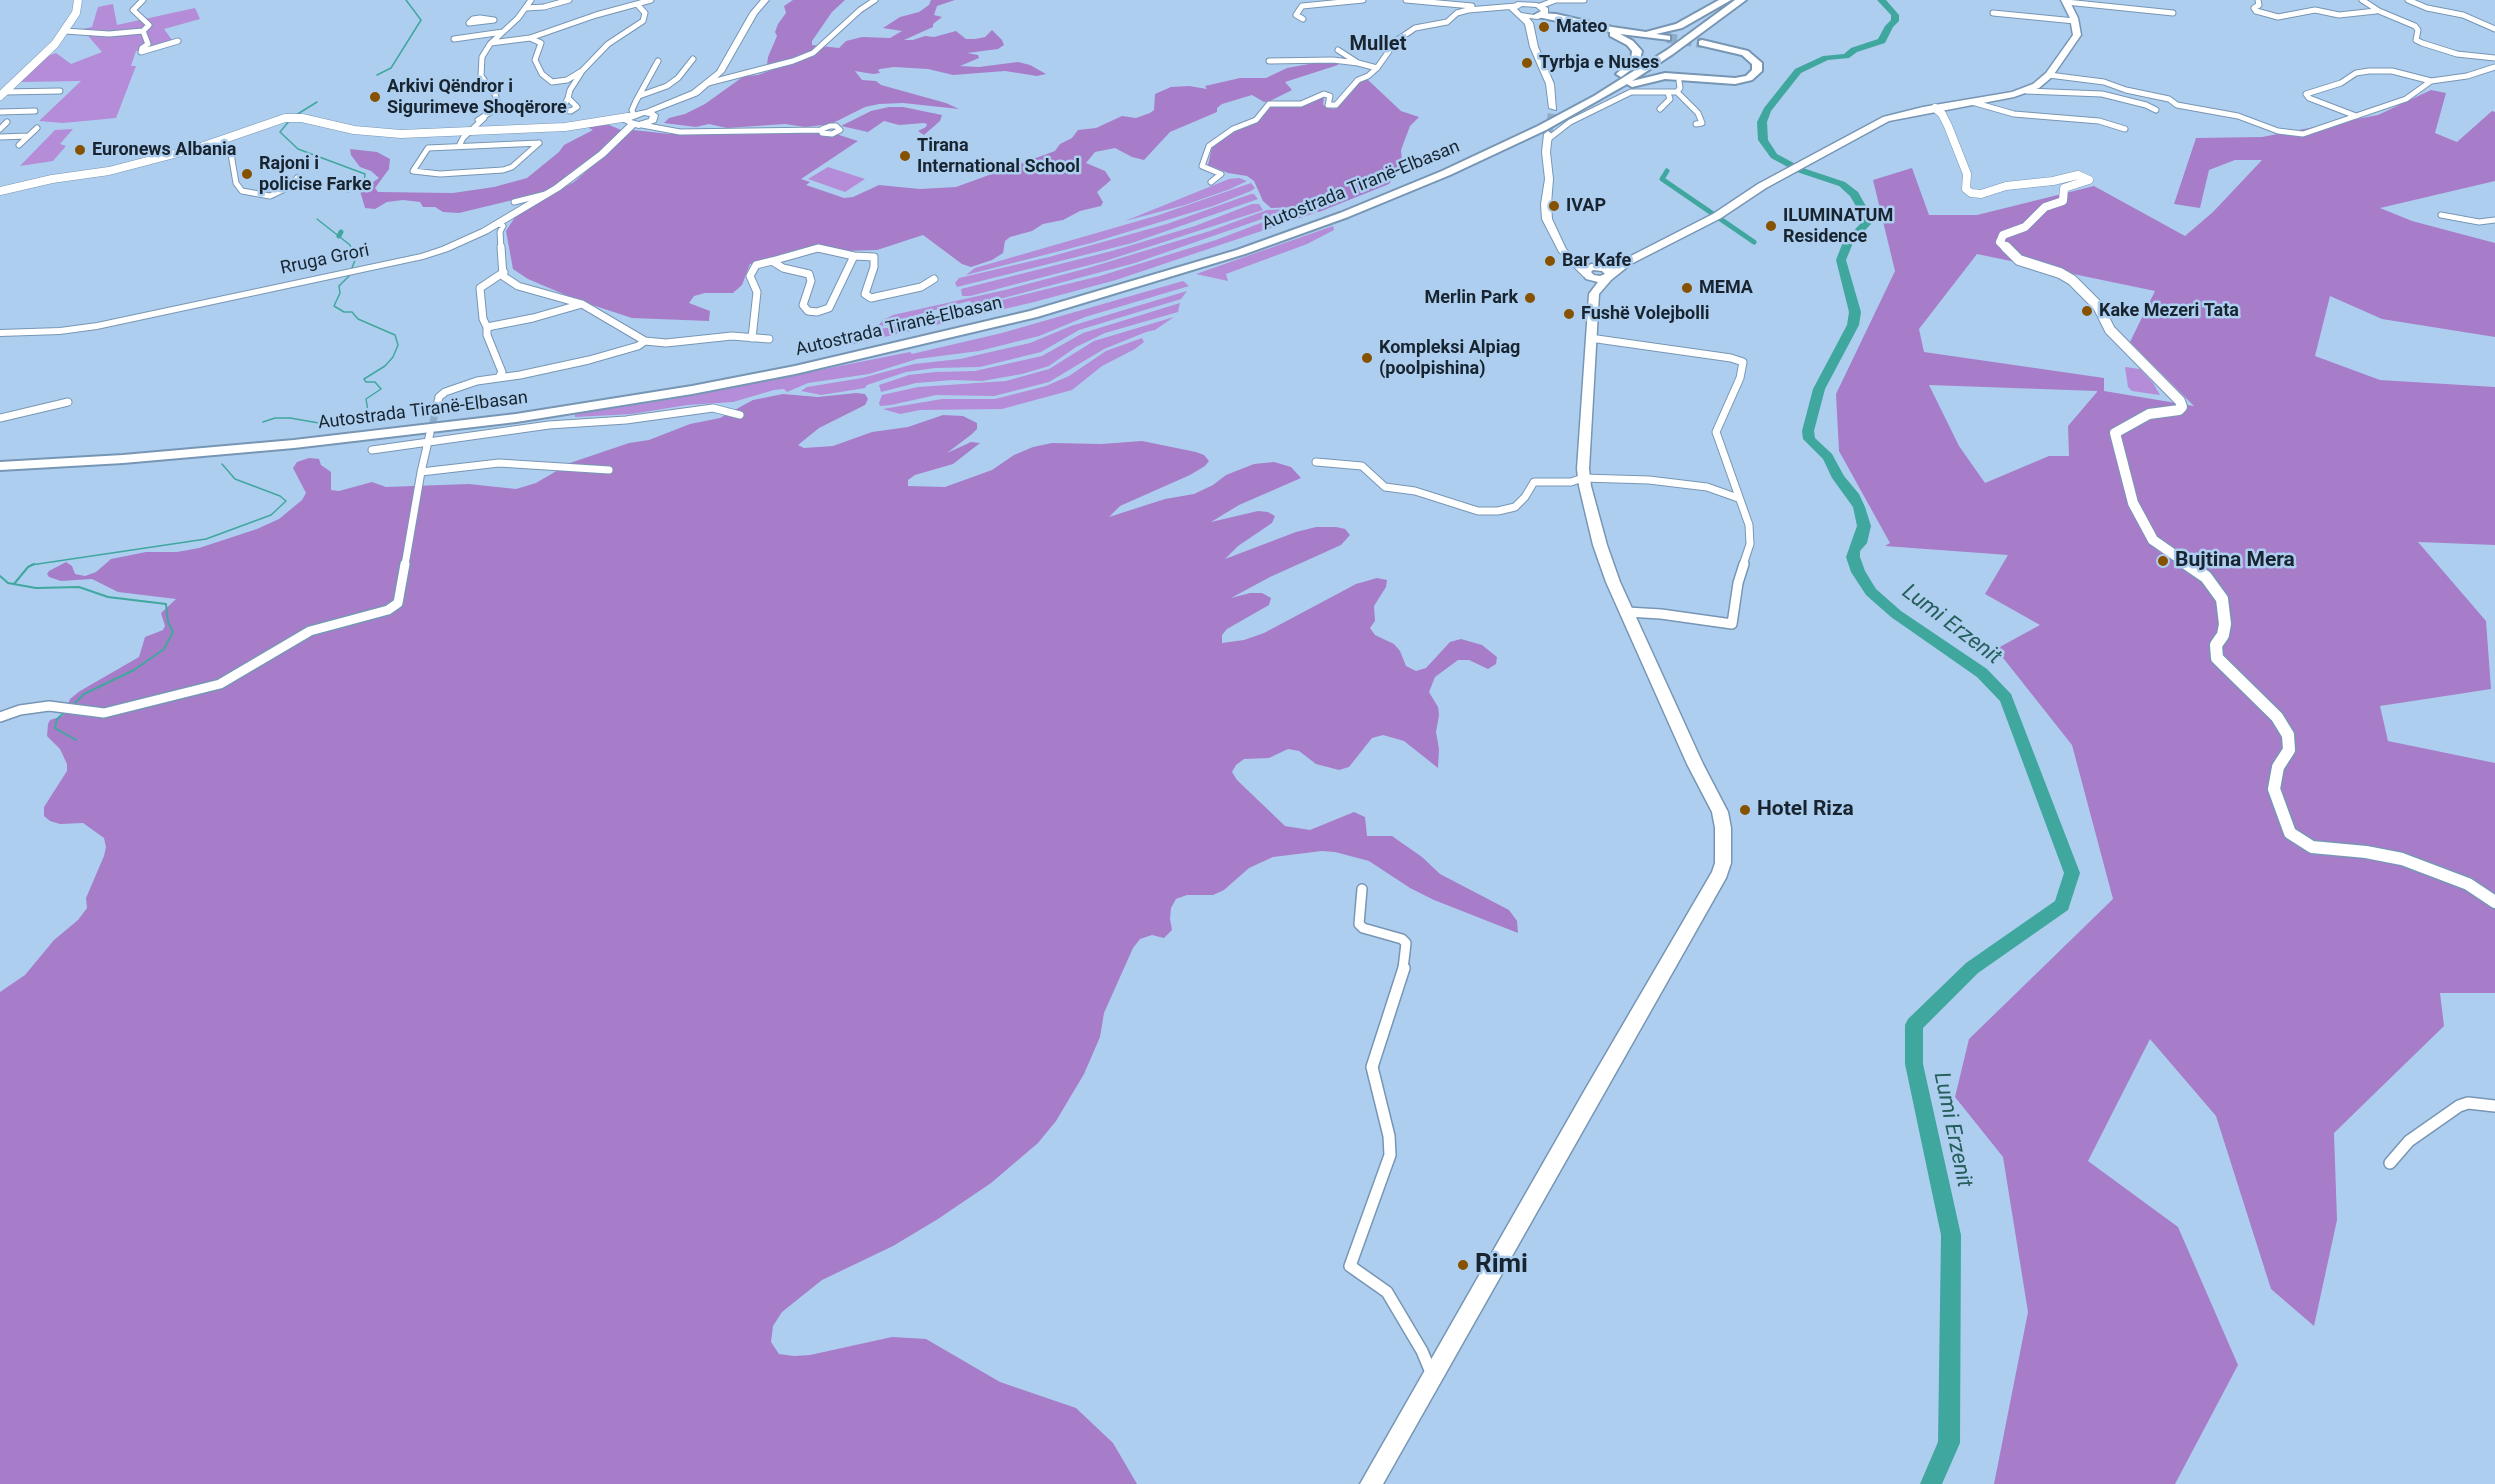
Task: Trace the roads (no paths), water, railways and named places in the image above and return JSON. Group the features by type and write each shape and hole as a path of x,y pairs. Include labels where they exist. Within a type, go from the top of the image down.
{"highway":[{"path":"1612,30 1644,32 1666,30 1679,26 1726,0"},
{"name":"Autostrada Tiranë-Elbasan","path":"0,456 111,451 300,436 508,411 796,362 954,327 1174,266 1338,211 1409,182 1511,136 1622,77 1732,0"},
{"name":"Autostrada Tiranë-Elbasan","path":"0,466 134,458 439,428 692,390 879,352 1096,297 1305,230 1455,168 1542,128 1598,98 1702,30 1741,0"},
{"path":"1537,13 1612,30 1667,38"},
{"path":"1589,25 1622,38 1635,48 1636,62 1620,74 1622,77"},
{"path":"1702,30 1703,32 1678,53 1678,64 1692,75 1709,80"},
{"path":"1598,98 1657,77 1731,81 1745,79 1755,74 1758,66 1755,60 1745,53 1702,43"}],"main road":[{"name":"Rruga Grori","path":"0,333 78,329 423,256 462,242 500,225 527,203 544,196 572,178 625,134 633,121 654,116 708,83 720,72 754,13 765,0"},
{"path":"1547,137 1546,158 1549,179 1546,215 1562,250 1574,264 1597,279 1716,216 1762,186 1842,141 1892,117 2026,91 2049,75 2078,36 2075,21 2065,1"},
{"path":"1519,4 1537,13"},
{"path":"1519,4 1522,16 1537,13"},
{"path":"1537,13 1534,47 1550,84 1553,108"},
{"path":"633,121 654,116"},
{"path":"1371,1484 1720,873 1723,863 1724,828 1720,812 1695,764 1606,566 1583,478 1594,294 1588,273"},
{"path":"1594,294 1607,274"}],"street":[{"path":"2,94 47,53 65,31 78,10 78,0"},
{"path":"65,31 109,34 143,31 149,25 133,10 136,4 143,0"},
{"path":"459,146 463,134 494,110 497,101 495,94 483,80 480,71 482,57 491,43 518,18 531,0"},
{"path":"526,8 544,7 569,0"},
{"path":"491,43 530,38 577,21 651,0"},
{"path":"708,83 793,61 813,53 860,10 875,0"},
{"path":"1303,19 1296,15 1302,6 1363,0"},
{"path":"1406,0 1432,1 1480,9"},
{"path":"1537,13 1556,0 1584,0"},
{"path":"2258,0 2259,5 2254,8 2256,11 2278,17 2315,10 2339,15 2365,10 2379,11"},
{"path":"2362,0 2379,11 2415,26 2418,30 2416,40 2422,43 2457,54 2495,58"},
{"path":"2408,0 2427,8 2463,15 2495,29"},
{"path":"2065,1 2173,13"},
{"path":"568,98 570,90 582,71 601,50 643,21 645,13 637,4"},
{"path":"1211,182 1221,174 1202,166 1209,146 1228,131 1256,120 1267,106 1301,104 1324,94 1330,96 1328,105 1336,105 1358,80 1377,68 1397,39 1405,34 1422,27 1448,22 1460,12 1503,8 1519,4"},
{"path":"1993,13 2075,21"},
{"path":"500,20 518,18"},
{"path":"570,90 552,82 542,74 536,64 537,51 541,43 577,21"},
{"path":"143,31 148,44 141,52 178,41"},
{"path":"454,39 503,32"},
{"path":"530,38 541,43"},
{"path":"1338,50 1358,63"},
{"path":"639,96 667,86 683,73 693,59"},
{"path":"1269,61 1333,60 1377,68"},
{"path":"0,191 52,179 109,171 218,142 287,118 302,118 378,133 413,134 463,134 473,130 565,127 610,120 633,121 632,110 658,61"},
{"path":"2356,116 2309,98 2306,94 2369,71 2392,70 2431,81 2467,76 2495,67"},
{"path":"552,82 567,80 582,71"},
{"path":"2049,75 2104,82 2126,90 2169,99 2177,105 2246,118 2278,131 2308,134 2406,99 2431,81"},
{"path":"1677,92 1680,88 1678,81"},
{"path":"2,94 60,91"},
{"path":"2026,91 2102,94 2146,105 2156,110"},
{"path":"1547,137 1570,122 1631,92 1677,92"},
{"path":"1677,92 1698,113 1702,123 1696,124"},
{"path":"1660,109 1670,99 1668,93"},
{"path":"1972,102 2014,114 2099,122 2125,129"},
{"path":"1935,108 1942,114 1948,126 1967,174 1966,189 1971,193 1981,194 2006,186 2078,176 2089,180 2064,188 2063,201 2045,207 2029,225 2003,235 2000,242 2019,260 2060,273 2072,280 2098,306 2110,330 2173,392 2180,402 2179,410 2149,414 2115,433 2125,478 2133,503 2150,536 2206,577 2222,599 2225,624 2223,635 2216,645 2217,658 2277,717 2288,735 2289,750 2278,767 2274,789 2290,833 2312,847 2366,852 2402,859 2468,884 2495,902"},
{"path":"0,111 35,111"},
{"path":"654,116 680,132 821,130"},
{"path":"473,130 484,118"},
{"path":"0,129 7,122"},
{"path":"19,146 37,128"},
{"path":"0,137 28,136"},
{"path":"218,142 228,148 231,154 236,183 242,191 270,196 289,188 297,178"},
{"path":"537,142 539,143 512,167 504,170 440,174 413,171 428,148 459,146 537,142"},
{"path":"527,203 514,202 544,196"},
{"path":"2441,215 2479,222 2495,220"},
{"path":"500,225 503,276 518,285 582,304 645,340 666,343 714,337 769,339"},
{"path":"752,338 757,292 750,276 752,269 761,263 818,248 876,259 865,294 871,298 921,287 934,279"},
{"path":"772,261 783,268 809,274 811,281 803,306 808,311 817,312 831,305 854,256"},
{"path":"499,377 502,372 496,351 487,335 480,288 504,272"},
{"path":"487,327 522,321 582,304"},
{"path":"1590,338 1731,358 1743,362 1740,378 1716,432 1749,525 1750,544 1738,583 1732,624 1661,614 1627,612"},
{"path":"436,410 439,396 445,392 499,377 520,375 589,360 638,346 645,340"},
{"path":"0,418 68,402"},
{"path":"372,450 549,425 626,420 713,408 740,415"},
{"path":"0,717 21,710 49,706 104,713 220,684 310,631 388,610 398,603 426,442 430,433"},
{"path":"1316,462 1362,466 1386,487 1415,491 1478,511 1498,511 1515,507 1528,494 1534,482 1571,482 1583,478 1649,480 1707,487 1738,498"},
{"path":"421,472 499,463 609,470"},
{"path":"1362,889 1359,924 1363,928 1402,939 1406,943 1404,966 1396,998 1372,1067 1389,1136 1390,1155 1350,1266 1387,1292 1411,1330 1432,1375"},
{"path":"2390,1163 2409,1141 2459,1106 2468,1103 2495,1106"}],"waterway":[{"path":"377,75 391,68 421,20 406,0"},
{"name":"Lumi Erzenit","path":"1881,0 1895,15 1895,21 1889,26 1882,41 1854,50 1846,56 1826,58 1798,71 1767,110 1762,122 1763,140 1774,156 1800,170 1842,184 1854,194 1866,215 1866,224 1848,242 1841,260 1855,312 1853,325 1819,389 1808,431 1809,439 1828,457 1838,478 1854,497 1859,507 1864,526 1860,543 1854,550 1853,557 1858,572 1871,592 1896,614 1982,673 2006,698 2072,873 2062,905 1972,968 1914,1025 1914,1064 1951,1235 1949,1443 1931,1484"},
{"path":"296,115 317,102"},
{"path":"290,120 280,132 298,149 365,174 364,182 348,192"},
{"path":"1667,171 1662,179 1754,242"},
{"path":"263,422 275,418 290,418 336,426 363,419 368,411 366,399 381,389 375,382 366,382 364,379 385,366 393,357 398,345 395,335 358,319 352,312 344,312 334,306 340,293 339,286 349,276 355,260 350,245 317,219"},
{"path":"339,236 341,232"},
{"path":"32,565 206,539 271,515 286,501 280,496 235,479 222,464"},
{"path":"14,584 32,565"},
{"path":"0,576 8,583 36,588 79,587 108,597 166,604 168,622 173,632 164,649 134,670 84,694 72,706"},
{"path":"64,713 57,719 55,728 76,740"}],"tunnel":[{"path":"1667,38 1702,43"},
{"path":"1548,134 1553,108"},
{"path":"430,433 436,410"}],"place":[{"name":"Mateo","path":"1544,27"},
{"name":"Tyrbja e Nuses","path":"1527,63"},
{"name":"Arkivi Qëndror i Sigurimeve Shoqërore","path":"375,97"},
{"name":"Euronews Albania","path":"80,150"},
{"name":"Tirana International School","path":"905,156"},
{"name":"Rajoni i policise Farke","path":"247,174"},
{"name":"IVAP","path":"1554,206"},
{"name":"ILUMINATUM Residence","path":"1771,226"},
{"name":"Bar Kafe","path":"1550,261"},
{"name":"MEMA","path":"1687,288"},
{"name":"Merlin Park","path":"1530,298"},
{"name":"Kake Mezeri Tata","path":"2087,311"},
{"name":"Fushë Volejbolli","path":"1569,314"},
{"name":"Kompleksi Alpiag (poolpishina)","path":"1367,358"},
{"name":"Bujtina Mera","path":"2163,561"},
{"name":"Hotel Riza","path":"1745,810"},
{"name":"Rimi","path":"1463,1265"}],"district":[{"name":"Mullet","path":"1378,45"}]}
